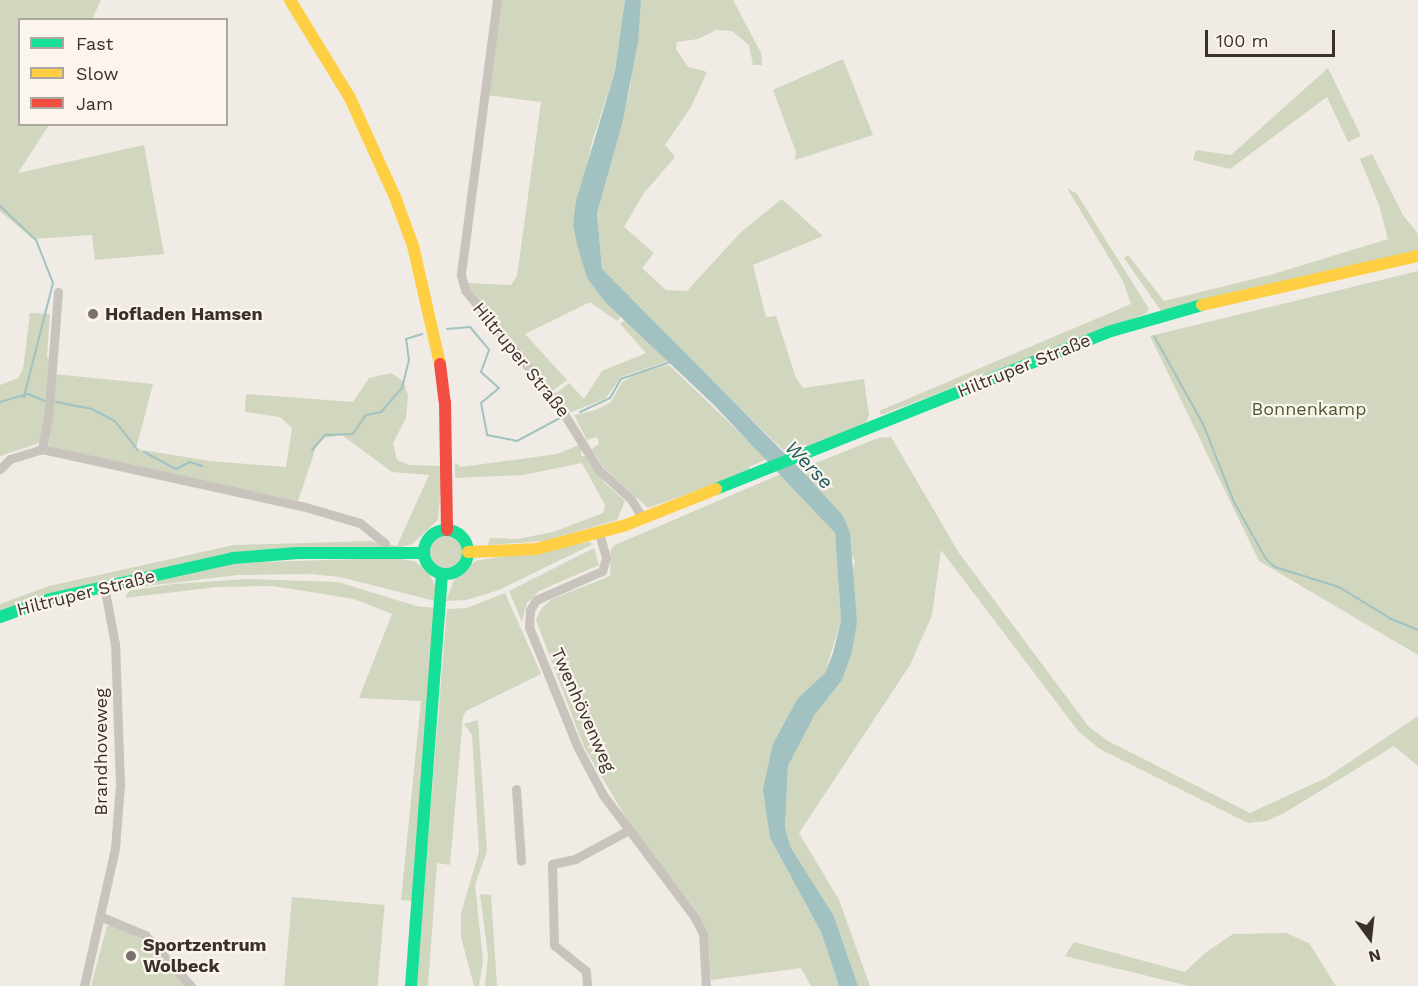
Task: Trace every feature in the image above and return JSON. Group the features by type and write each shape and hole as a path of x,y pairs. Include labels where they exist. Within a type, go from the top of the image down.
{"street":[{"path":"290,0 350,98 395,196 413,246 432,325 446,402 447,530"},
{"name":"Hiltruper Straße","path":"497,0 461,275 465,290 556,401 599,470 631,499 643,519"},
{"name":"Hiltruper Straße","path":"468,552 536,549 599,533 643,519 1108,332 1212,302 1418,256"},
{"path":"42,449 48,418 58,292"},
{"path":"0,469 10,459 42,449 302,506 360,523 385,543"},
{"path":"447,530 461,536 468,552 463,566 442,574 429,567 423,553 429,537 447,530"},
{"name":"Twenhövenweg","path":"599,533 606,558 602,571 536,600 530,610 529,627 577,746 627,831 694,916 703,934 706,986"},
{"name":"Hiltruper Straße","path":"0,616 104,586 264,555 423,553"},
{"path":"411,986 442,574"},
{"name":"Brandhoveweg","path":"84,986 102,917 115,848 120,784 116,656 104,586"},
{"path":"516,789 521,861"},
{"path":"587,986 586,971 554,945 552,864 575,859 627,831"},
{"path":"102,917 145,935 191,986"}],"green space":[{"path":"0,0 101,0 92,18 18,18 18,126 48,126 18,173 144,145 164,254 95,260 92,235 33,239 0,211"},
{"path":"500,0 625,0 615,71 592,142 573,225 587,278 621,317 617,321 590,302 525,334 567,380 552,391 468,290 467,283 511,285 517,276 541,102 487,95"},
{"path":"641,0 733,0 761,53 762,65 753,65 749,45 732,31 716,30 698,39 677,42 676,49 688,67 707,72 691,107 665,145 675,157 644,193 624,227 654,253 642,268 666,290 687,291 741,232 782,199 823,236 753,265 766,317 776,316 796,378 803,388 864,379 869,415 865,424 808,447 805,444 785,452 618,289 602,269 597,213 630,89"},
{"path":"843,59 873,135 795,160 796,152 773,90"},
{"path":"1328,68 1361,136 1348,142 1327,97 1230,169 1193,160 1196,150 1231,155"},
{"path":"1372,154 1403,215 1418,234 1418,250 1161,311 1124,258 1128,255 1164,301 1270,275 1388,239 1379,205 1360,159"},
{"path":"1067,188 1077,194 1149,309 1147,313 881,415 879,411 1131,304 1123,281"},
{"name":"Bonnenkamp","path":"1418,271 1418,655 1259,561 1150,336"},
{"path":"30,313 50,314 47,356 54,374 153,384 136,449 210,461 286,467 292,428 280,417 245,412 246,394 353,402 369,378 391,373 404,382 408,396 406,418 393,443 397,460 409,465 443,466 438,520 412,544 397,548 269,551 0,612 0,604 49,586 234,545 370,541 397,546 429,475 392,472 342,435 324,438 316,447 298,501 48,447 54,397 39,443 0,456 0,385 18,378 23,369"},
{"path":"625,320 668,361 621,377 605,399 571,412 555,394 569,383 584,399 602,371 646,353 620,324"},
{"path":"669,365 767,459 749,467 750,471 648,508 604,468 592,449 599,444 597,437 587,440 574,415 596,410 611,402 622,382 643,371"},
{"path":"891,437 959,553 1089,727 1108,741 1250,813 1326,778 1418,716 1418,766 1394,746 1284,813 1267,821 1248,823 1100,749 1079,732 941,550 932,615 910,665 799,833 839,900 870,986 858,986 834,916 791,848 785,828 788,767 798,742 825,698 855,561 801,469 878,438"},
{"path":"581,444 581,456 589,456 605,483 625,501 617,520 544,541 488,545 490,538 517,539 553,532 603,513 605,505 582,463 523,475 455,478 455,463 461,467 557,454"},
{"path":"781,474 835,533 841,620 825,673 798,698 770,838 821,932 839,986 811,986 801,968 711,980 708,934 698,913 632,828 584,747 536,620 541,609 552,599 610,576 611,549 615,545"},
{"path":"446,536 458,541 463,553 458,565 446,570 434,565 429,553 434,541"},
{"path":"589,542 593,544 499,590 466,600 446,601 454,580 475,561"},
{"path":"594,548 599,565 539,591 527,603 522,622 509,591"},
{"path":"394,558 414,561 428,571 435,585 435,601 340,577 310,574 238,575 122,589 231,563"},
{"path":"247,579 338,582 416,606 435,608 413,901 401,900 421,701 359,698 392,614 354,599 273,586 217,587 125,598 129,591 173,584"},
{"path":"505,593 541,674 466,711 463,717 450,865 437,863 428,986 416,986 447,609 467,608"},
{"path":"478,720 487,851 475,885 483,960 479,986 474,986 461,937 461,913 479,852 472,735 464,724"},
{"path":"480,894 491,895 497,986 485,986 488,956"},
{"path":"292,897 385,905 378,986 284,986"},
{"name":"Sportzentrum Wolbeck","path":"112,925 143,940 168,960 191,986 91,986 107,926"},
{"path":"1286,933 1309,943 1336,986 1189,986 1065,956 1074,942 1185,972 1205,953 1233,934"}],"water":[{"path":"625,0 641,0 638,42 623,120 597,213 602,269 806,475 843,516 850,533 857,622 852,652 842,680 815,714 788,766 785,828 791,848 834,916 858,986 839,986 821,932 770,838 763,789 773,744 798,698 825,673 833,653 841,620 835,533 714,405 606,303 587,278 577,244 573,225 576,201 615,71"}],"waterway":[{"path":"0,206 36,240 53,283 24,397"},
{"path":"447,329 470,327 489,350 481,372 499,388 481,403 487,435 517,441 560,418"},
{"path":"312,450 325,435 353,434 366,415 381,412 402,388 409,360 406,339 422,334"},
{"path":"1154,336 1203,424 1234,502 1266,559 1275,567 1339,587 1391,619 1418,630"},
{"path":"580,412 610,398 621,379 670,362"},
{"path":"0,402 28,394 45,401"},
{"path":"56,402 92,409 115,421 138,450"},
{"path":"144,452 176,469 190,462 202,466"}],"traffic: fast":[{"path":"716,489 1108,332 1202,305"},
{"path":"446,530 462,536 468,552 462,568 446,574 430,568 424,552 430,536 446,530"},
{"path":"0,617 50,599 233,558 298,553 423,553"},
{"path":"411,986 442,574"}],"traffic: slow":[{"path":"290,0 350,98 395,197 413,246 440,364"},
{"path":"1202,305 1418,256"},
{"path":"468,552 536,549 626,525 716,489"}],"traffic: jam":[{"path":"440,364 445,402 447,530"}],"place":[{"name":"Hofladen Hamsen","path":"93,314"},
{"name":"Sportzentrum Wolbeck","path":"131,956"}],"water label":[{"name":"Werse","path":"809,465"}]}
